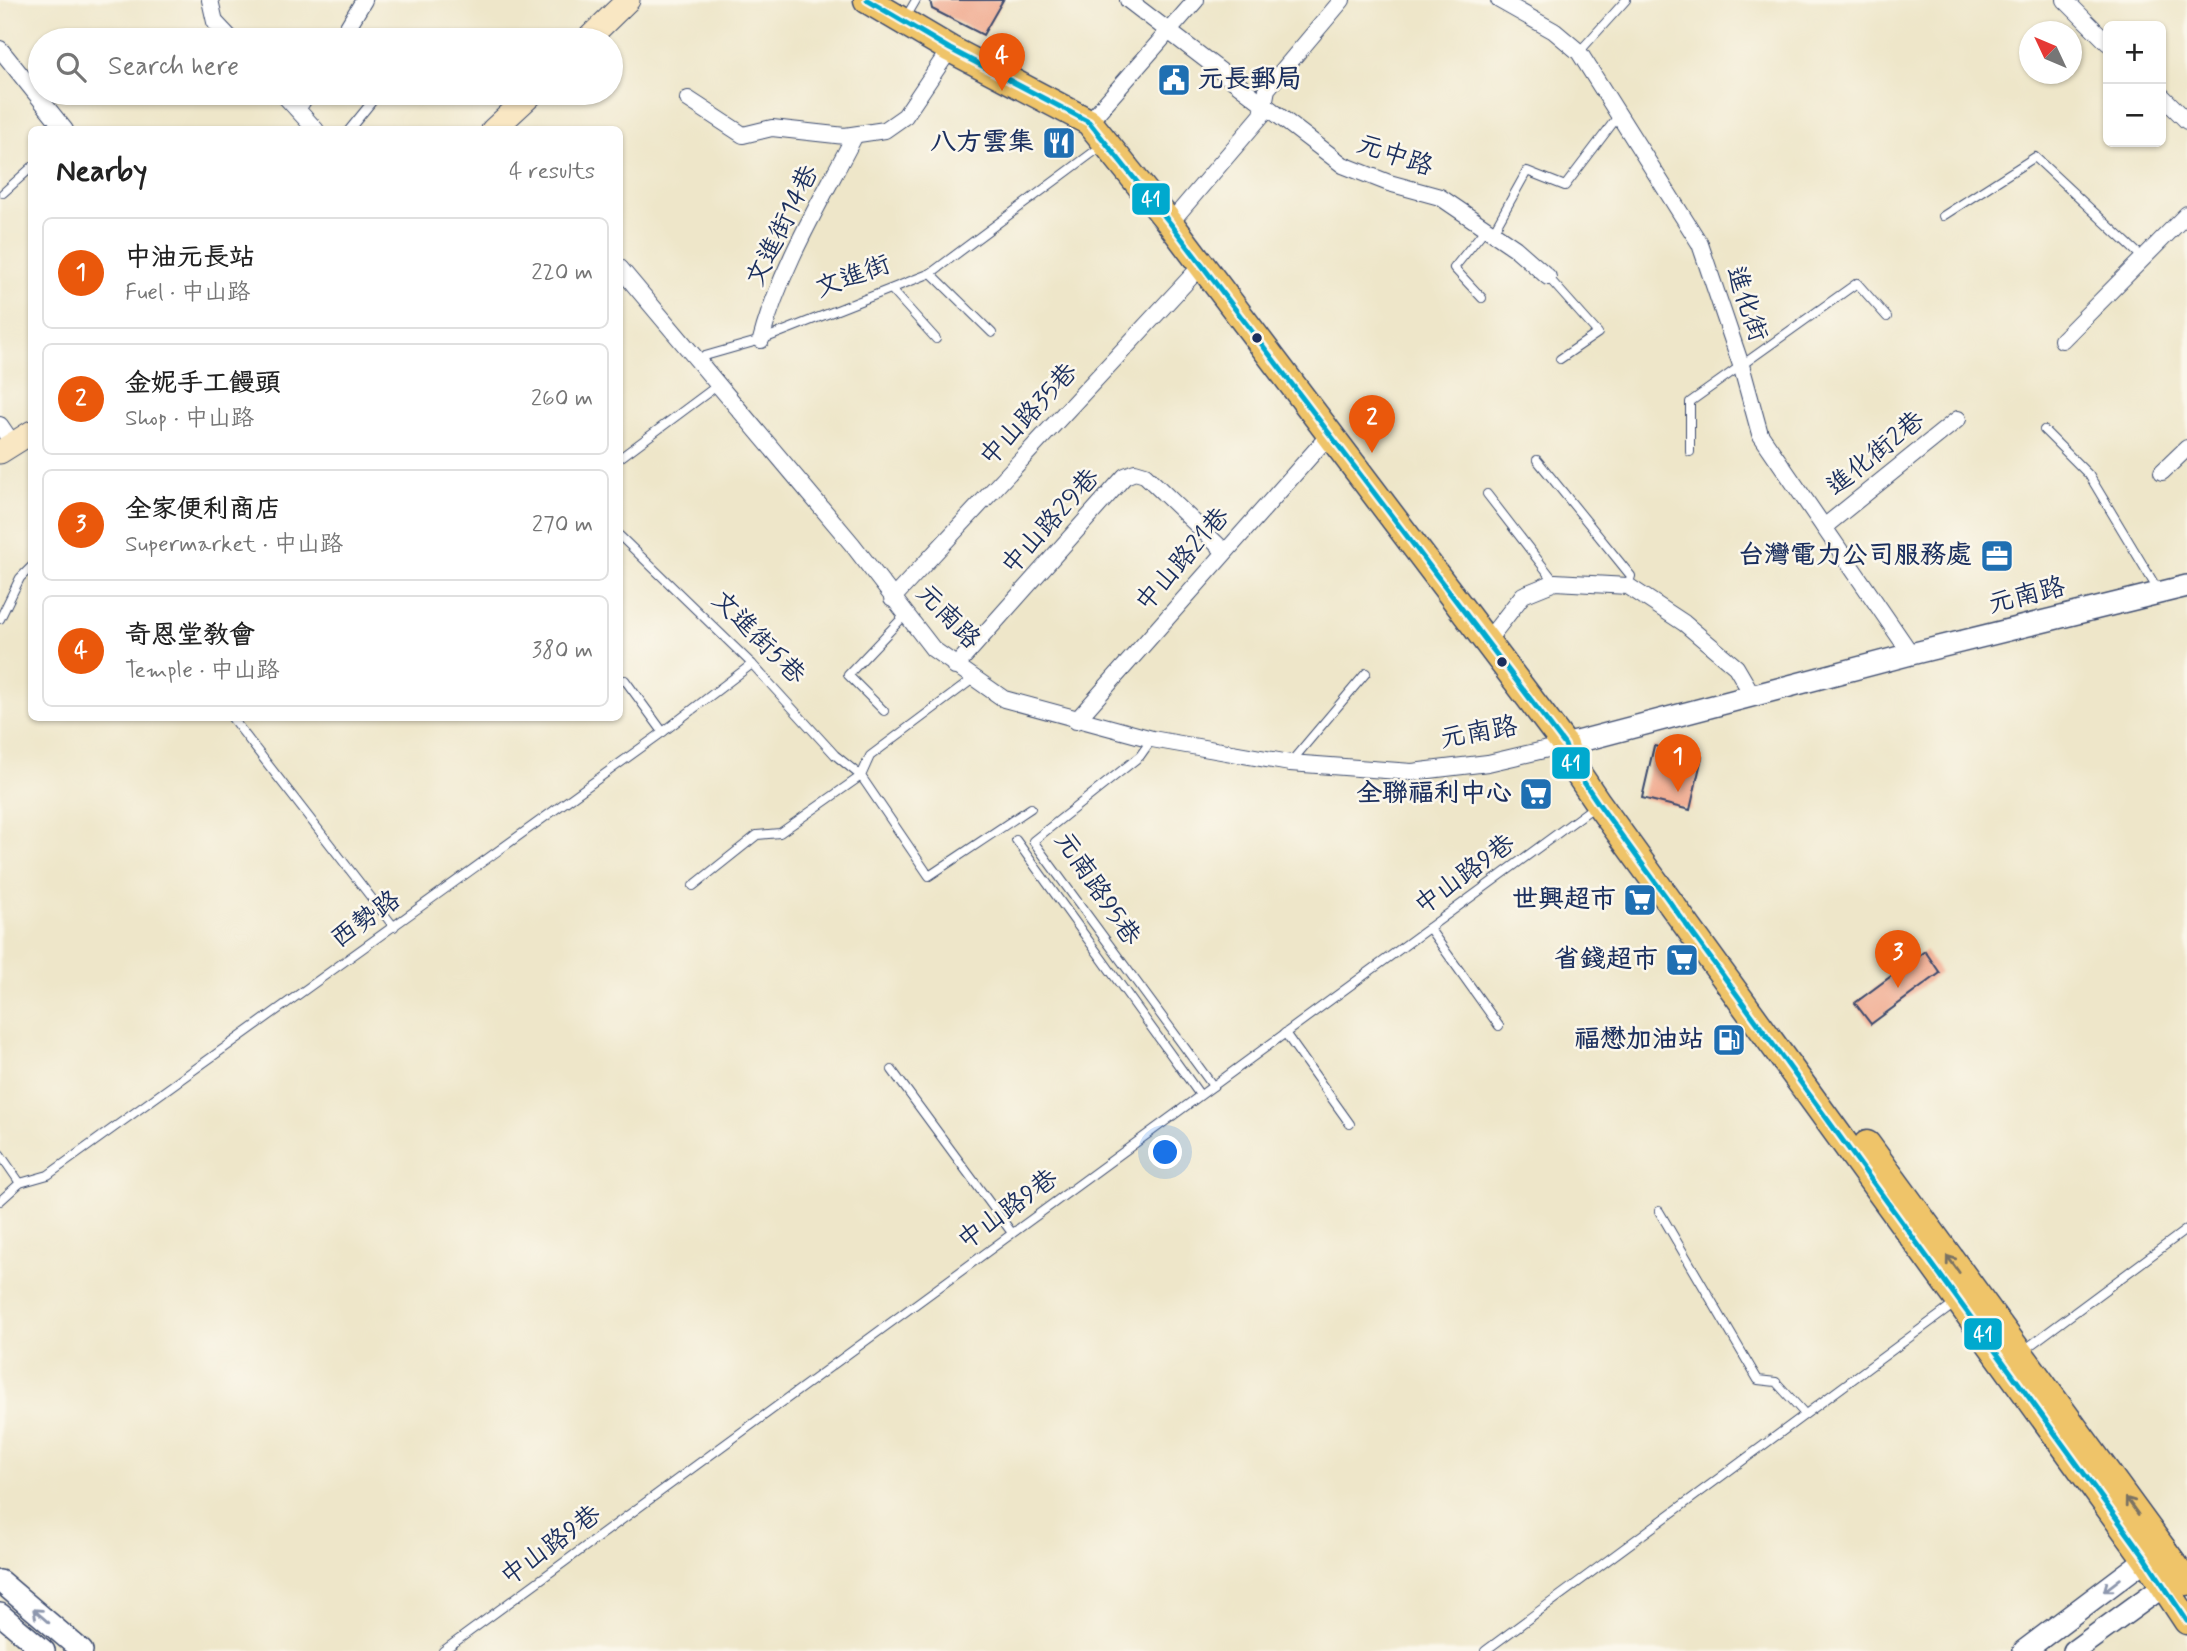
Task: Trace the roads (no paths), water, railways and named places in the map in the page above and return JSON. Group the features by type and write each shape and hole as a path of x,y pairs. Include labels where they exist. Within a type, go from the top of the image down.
{"main road":[{"path":"599,28 628,0"},
{"path":"866,0 909,11 950,49 1089,122 1170,223 1565,745 1571,764 1598,803 2012,1359 2166,1573 2187,1621"},
{"path":"502,126 522,105"},
{"path":"1565,745 1583,756 1966,1297"}],"street":[{"path":"210,0 215,22 221,28"},
{"path":"347,28 364,0"},
{"name":"元中路","path":"1128,0 1343,165 1389,183 1440,197 1489,230 1548,277"},
{"path":"1089,122 1196,0"},
{"path":"1170,223 1262,115 1267,89 1342,0"},
{"name":"進化街","path":"1499,0 1554,31 1579,51 1700,244 1741,365 1760,434 1911,654"},
{"path":"2065,0 2103,38"},
{"path":"0,48 28,83"},
{"path":"688,99 743,135 772,128 855,135 885,131 905,117 950,49"},
{"path":"2166,100 2187,121"},
{"path":"45,105 62,126"},
{"path":"293,105 312,126"},
{"path":"297,109 300,105"},
{"name":"文進街14巷","path":"761,340 768,313 794,256 855,135"},
{"path":"2062,340 2187,214"},
{"name":"中山路35巷","path":"892,599 1202,265"},
{"path":"623,271 852,544 892,599"},
{"name":"進化街2巷","path":"1824,527 1958,419"},
{"name":"中山路21巷","path":"1076,720 1223,550 1330,433"},
{"path":"2162,472 2187,448"},
{"name":"中山路29巷","path":"955,667 1125,475 1135,472 1145,475 1223,550"},
{"path":"1487,641 1523,596 1555,582 1628,586 1684,623 1736,667 1753,696"},
{"name":"元南路","path":"892,599 933,649 973,680 1004,699 1152,739 1290,763 1412,772 1488,763 1565,745 1911,654 2187,586"},
{"path":"2024,1651 2166,1573"},
{"path":"2074,1651 2166,1573"},
{"path":"0,1581 82,1651"},
{"path":"0,1614 44,1651"}],"lane":[{"path":"1579,51 1626,0"},
{"path":"352,126 369,105"},
{"path":"1482,298 1454,268 1489,230 1527,171 1565,186 1619,115"},
{"name":"文進街","path":"698,358 761,340 930,273 1106,143"},
{"path":"1943,216 2035,157 2143,258"},
{"path":"3,193 28,171"},
{"path":"930,273 992,333"},
{"path":"1548,277 1598,333 1560,359"},
{"path":"1690,452 1690,402 1857,283 1887,317"},
{"path":"892,290 936,340"},
{"path":"623,456 720,384"},
{"path":"2044,430 2089,475 2160,593"},
{"path":"1537,460 1631,576 1628,586"},
{"path":"1487,494 1555,582"},
{"name":"文進街5巷","path":"623,540 752,664 835,755 861,776 929,876 1031,808"},
{"path":"0,619 20,578 28,570"},
{"path":"884,711 848,675 905,614"},
{"name":"西勢路","path":"0,1200 20,1183 48,1175 663,732 752,664"},
{"path":"1290,763 1366,673"},
{"path":"625,680 663,732"},
{"path":"692,886 757,835 780,833 861,776 870,756 973,680"},
{"path":"234,721 394,926"},
{"name":"元南路95巷","path":"1152,739 1140,756 1033,841 1213,1086"},
{"name":"中山路9巷","path":"443,1651 1598,803"},
{"path":"1016,840 1200,1095"},
{"path":"1429,928 1499,1026"},
{"path":"1285,1033 1350,1124"},
{"path":"892,1070 1012,1233"},
{"path":"0,1154 20,1183"},
{"path":"1660,1211 1758,1380 1776,1382 1805,1414"},
{"path":"2012,1359 2187,1228"},
{"path":"1485,1651 1966,1297"}],"place":[{"name":"元長郵局","path":"1174,80"},
{"name":"奇恩堂教會","path":"1002,91"},
{"name":"八方雲集","path":"1059,143"},
{"name":"金妮手工饅頭","path":"1372,453"},
{"name":"台灣電力公司服務處","path":"1997,556"},
{"name":"中油元長站","path":"1678,792"},
{"name":"全聯福利中心","path":"1536,794"},
{"name":"世興超市","path":"1640,900"},
{"name":"省錢超市","path":"1682,960"},
{"name":"全家便利商店","path":"1898,988"},
{"name":"福懋加油站","path":"1729,1040"}]}
